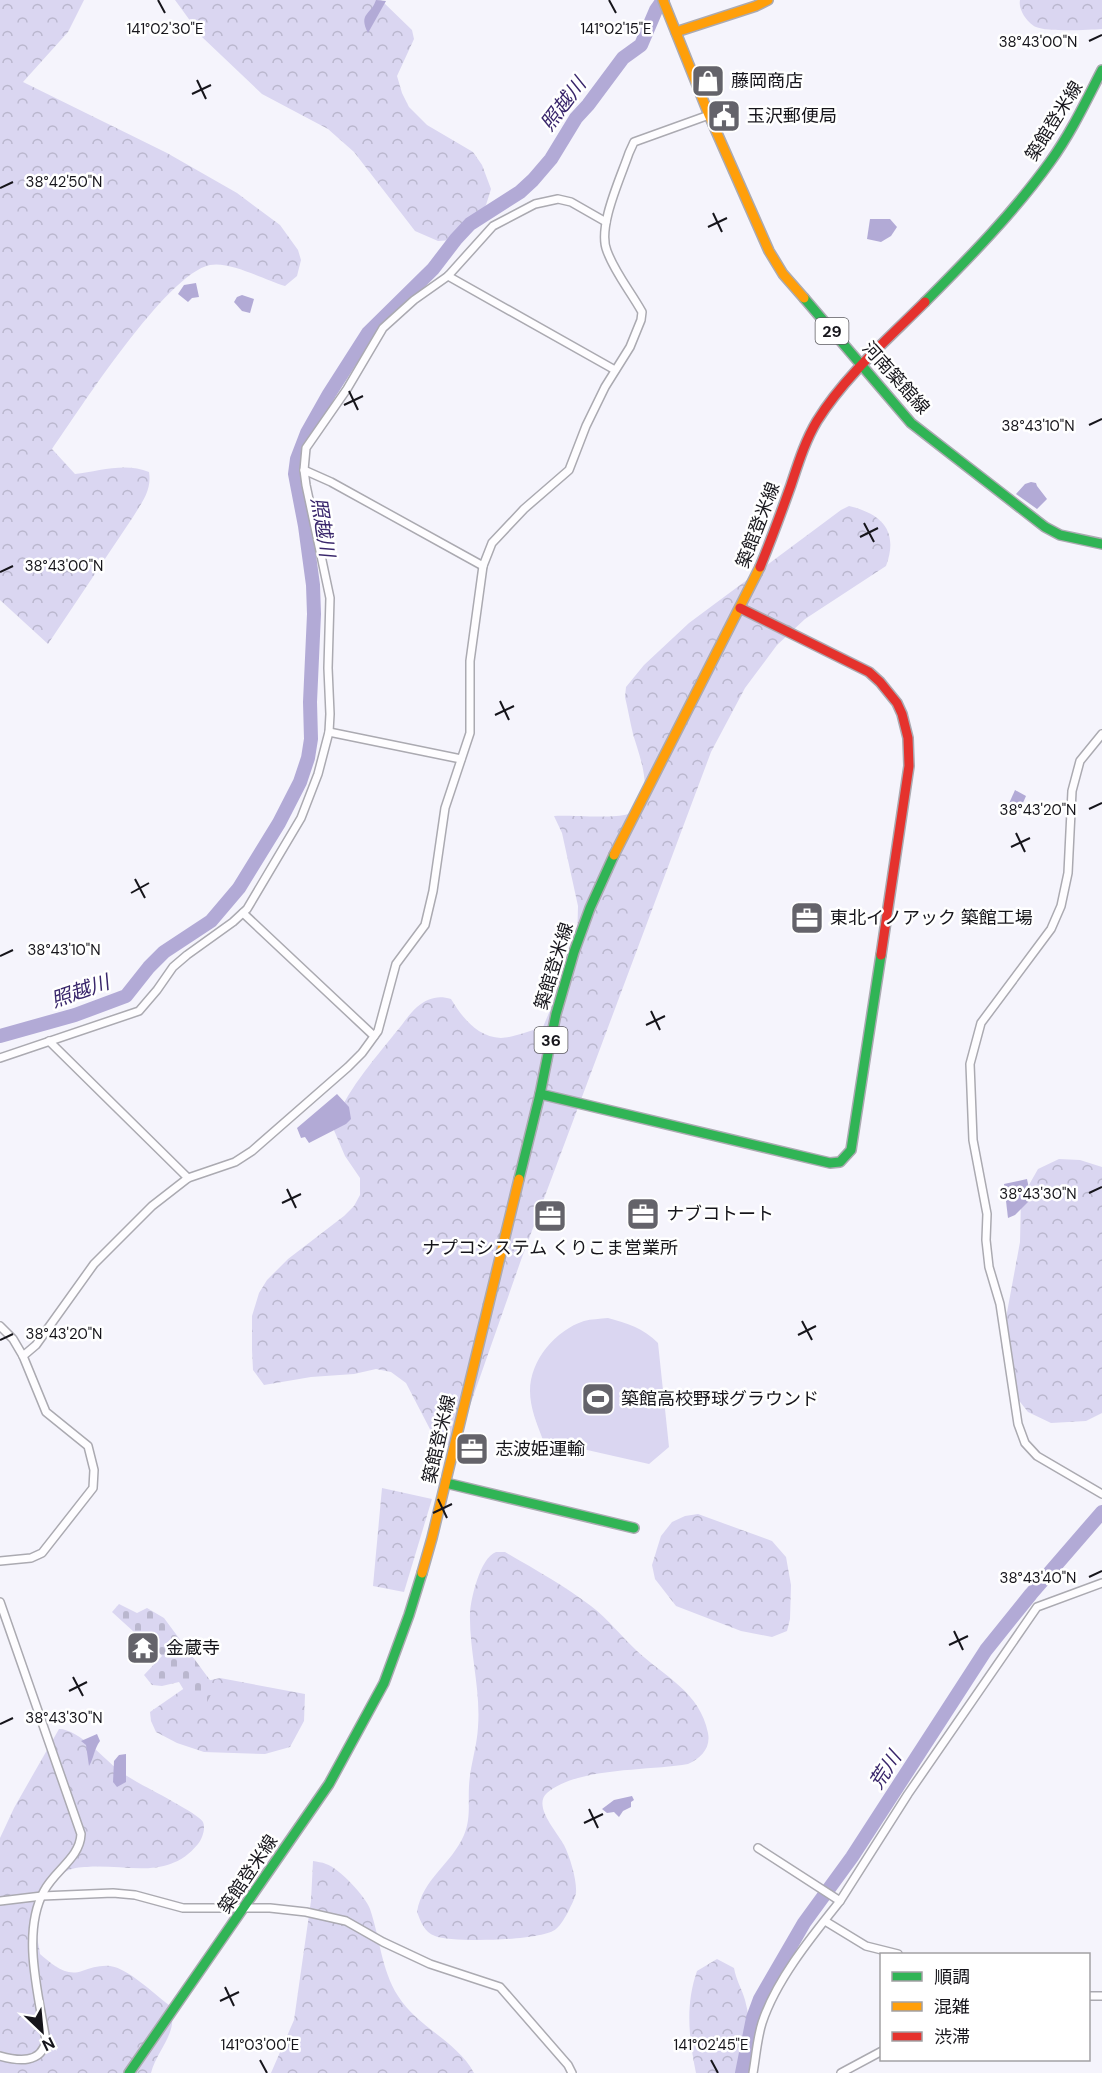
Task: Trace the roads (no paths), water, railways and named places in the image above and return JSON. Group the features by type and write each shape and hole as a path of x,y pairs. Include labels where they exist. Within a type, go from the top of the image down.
{"main road":[{"name":"河南築館線","path":"663,0 709,115 769,252 783,274 911,423 1030,517 1060,535 1102,544"},
{"path":"676,32 768,0"},
{"name":"築館登米線","path":"129,2073 329,1784 384,1683 409,1616 446,1483 540,1094 556,1014 574,952 590,908 618,846 774,537 799,462 816,423 833,399 862,366 963,264 1022,198 1051,161 1076,122 1102,70"},
{"path":"540,1094 830,1163 843,1161 851,1150 909,766 910,745 906,722 897,702 884,685 869,672 740,608"},
{"path":"446,1483 634,1528"}],"street":[{"path":"23,1356 36,1345 94,1264 152,1206 188,1178 236,1162 252,1151 363,1053 378,1031 396,964 425,925 433,891 445,808 470,733 470,661 483,566 492,543 504,528 568,470 586,426 615,370 630,347 641,320 642,312 607,251 604,239 606,222 634,142 709,115"},
{"path":"0,1058 139,1011 173,968 243,913 256,896 301,818 318,774 330,732 330,598 304,470 306,448 347,389 382,328 414,300 448,276 493,226 535,204 558,199 571,202 606,222"},
{"path":"448,276 615,370"},
{"path":"304,470 332,482 483,566"},
{"path":"330,732 461,759"},
{"path":"1100,1492 1036,1456 1025,1443 1018,1424 998,1290 989,1267 986,1240 987,1214 973,1140 970,1064 981,1023 1051,929 1061,906 1068,873 1071,791 1080,761 1102,734"},
{"path":"243,913 374,1036"},
{"path":"49,1041 188,1178"},
{"path":"0,1326 13,1339 23,1356 46,1412 88,1446 94,1470 93,1488 42,1553 31,1558 0,1561"},
{"path":"753,2073 757,2040 768,2007 805,1946 825,1921 908,1794 1037,1607 1102,1583"},
{"path":"0,1602 81,1834 78,1849 42,1896 34,1922 32,1944 46,2042 44,2049 37,2056 24,2061 0,2055"},
{"path":"758,1848 837,1900"},
{"path":"0,1901 42,1896 113,1893 135,1895 183,1908 245,1908 306,1912 346,1921 383,1942 430,1964 500,1987 568,2065 572,2073"},
{"path":"825,1921 866,1946 894,1953"},
{"path":"841,2073 880,2052"}],"waterway":[{"name":"照越川","path":"0,1036 75,1015 126,996 164,952 211,921 239,888 279,823 300,782 308,758 311,739 313,585 295,474 297,459 307,433 368,333 433,269 470,224 520,192 533,180 551,159 576,118 623,58 641,45 656,10 663,0"},
{"name":"荒川","path":"742,2073 753,2018 760,1999 804,1923 852,1857 986,1650 1102,1512"}],"place":[{"name":"藤岡商店","path":"708,81"},
{"name":"玉沢郵便局","path":"724,116"},
{"name":"東北イノアック 築館工場","path":"807,918"},
{"name":"ナブコトート","path":"643,1214"},
{"name":"ナプコシステム くりこま営業所","path":"550,1216"},
{"name":"築館高校野球グラウンド","path":"598,1399"},
{"name":"志波姫運輸","path":"472,1449"},
{"name":"金蔵寺","path":"143,1648"}]}
